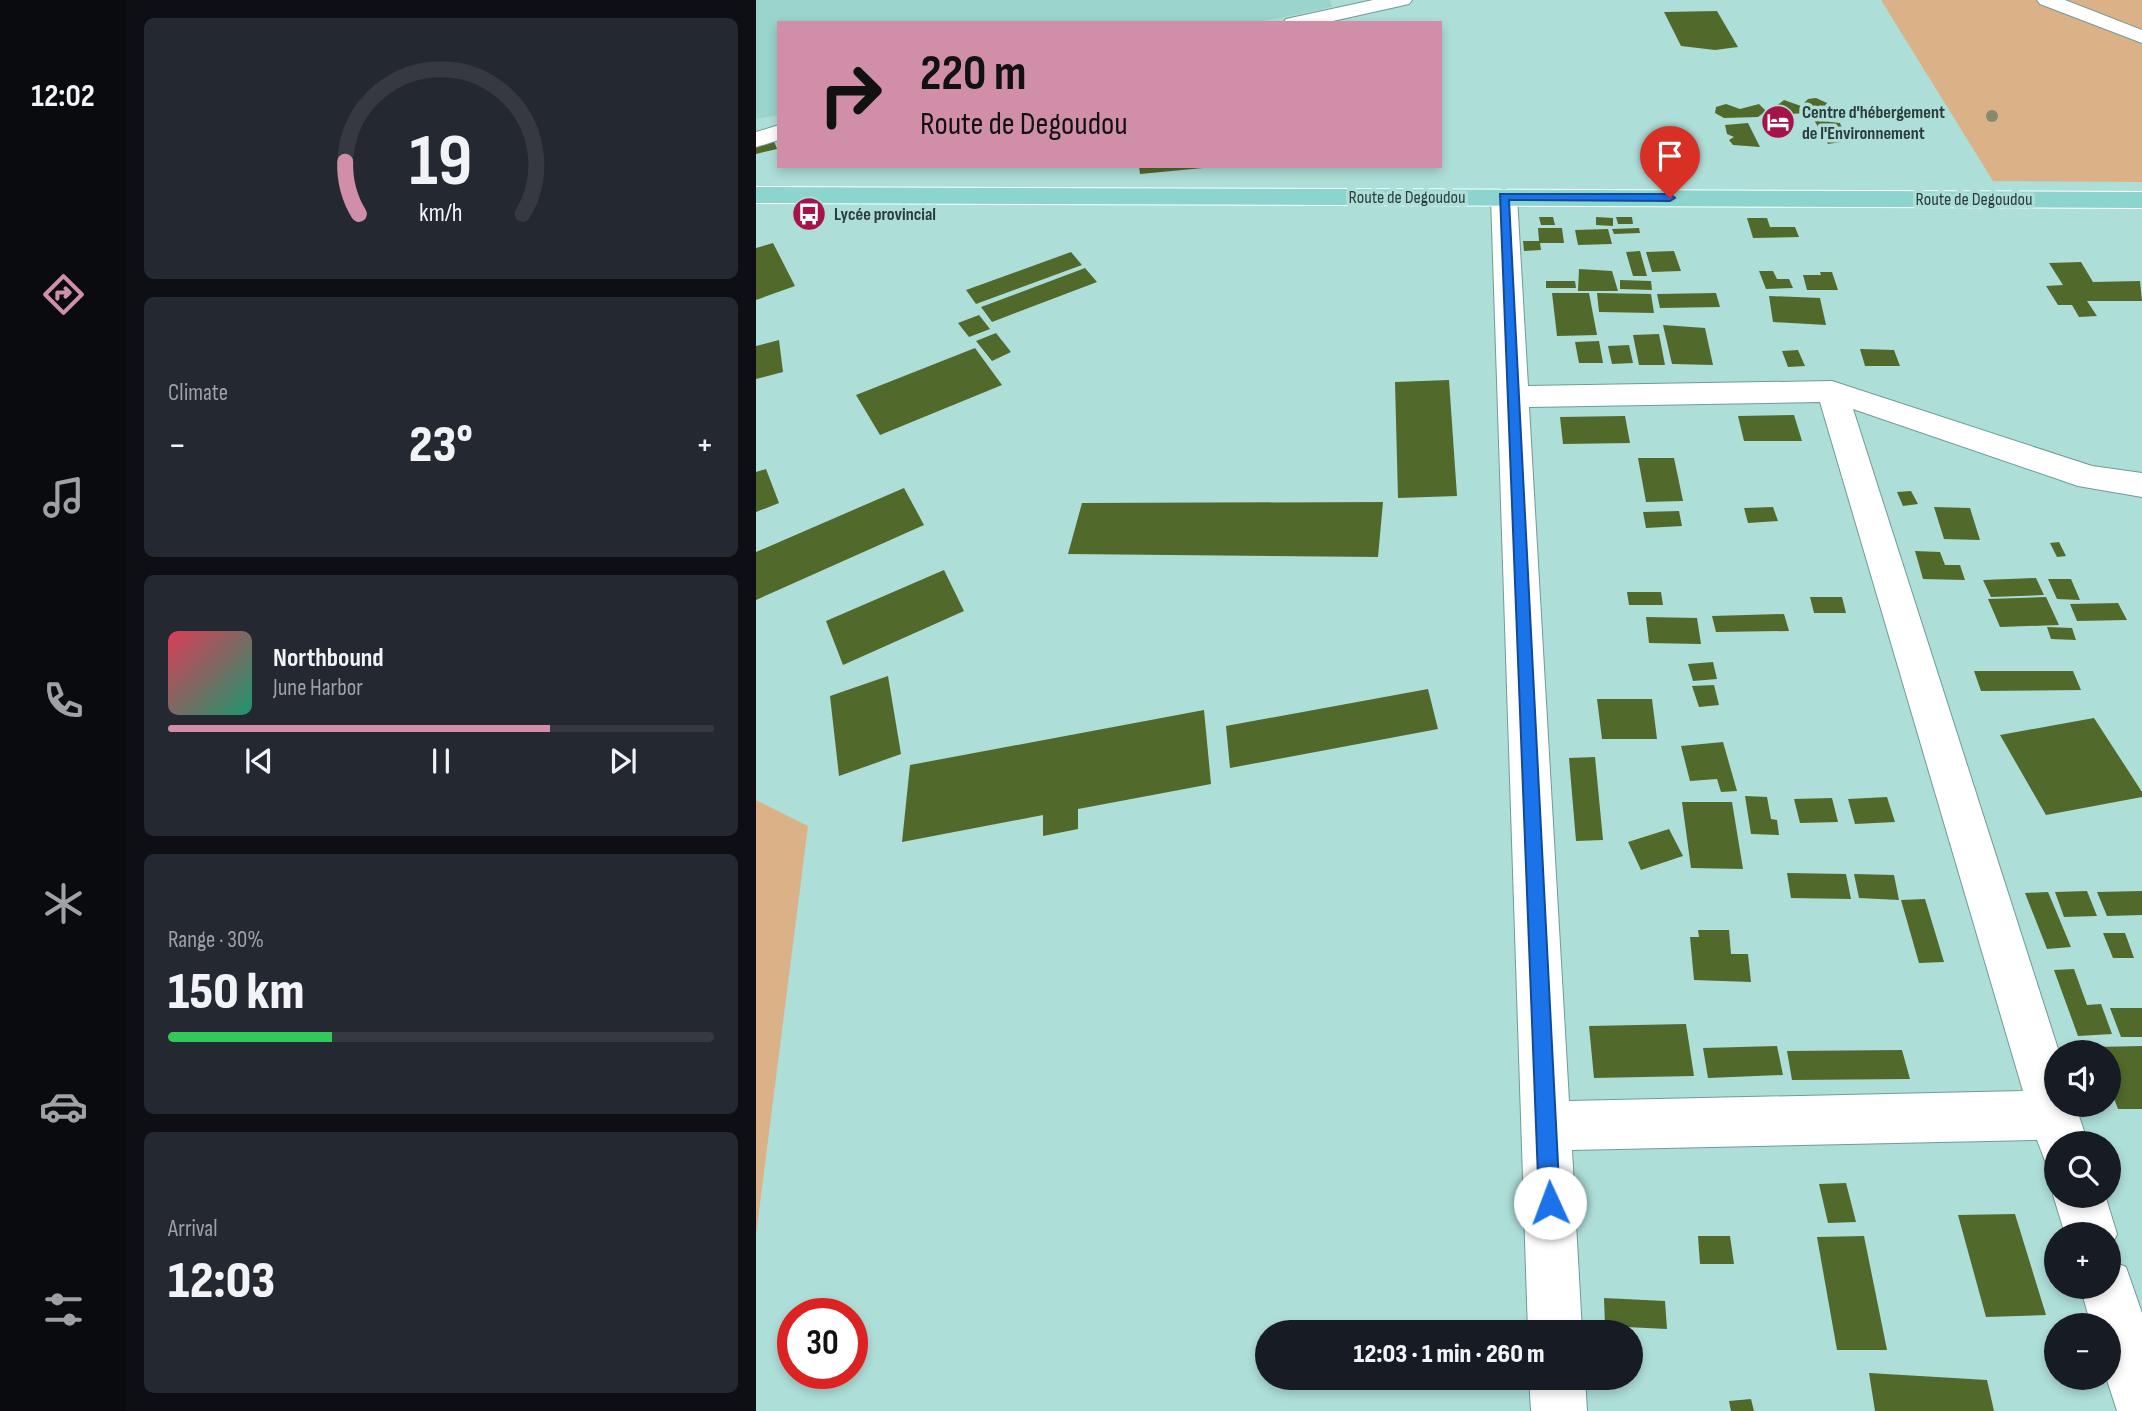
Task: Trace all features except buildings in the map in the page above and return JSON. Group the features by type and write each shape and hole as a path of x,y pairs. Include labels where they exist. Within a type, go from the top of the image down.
{"main road":[{"name":"Route de Degoudou","path":"756,195 2142,200"}],"street":[{"path":"1302,21 1402,0"},
{"path":"2047,0 2142,37"},
{"path":"756,140 777,133"},
{"path":"1504,197 1554,1320"},
{"path":"1513,397 1832,391 2090,478 2142,485"},
{"path":"1546,1126 2059,1129 1832,391"},
{"path":"2111,1299 2142,1403"},
{"path":"1558,1390 1559,1411"}],"shaded area":[{"path":"756,0 1330,0 1332,7 1264,21 777,21 777,115 756,119"},
{"path":"1881,0 2142,0 2142,182 1993,181"},
{"path":"756,800 808,826 756,1235"}],"place":[{"name":"Centre d'hébergement de l'Environnement","path":"1778,122"},
{"name":"Lycée provincial","path":"809,214"}],"route":[{"path":"1550,1203 1504,197 1670,198"}]}
